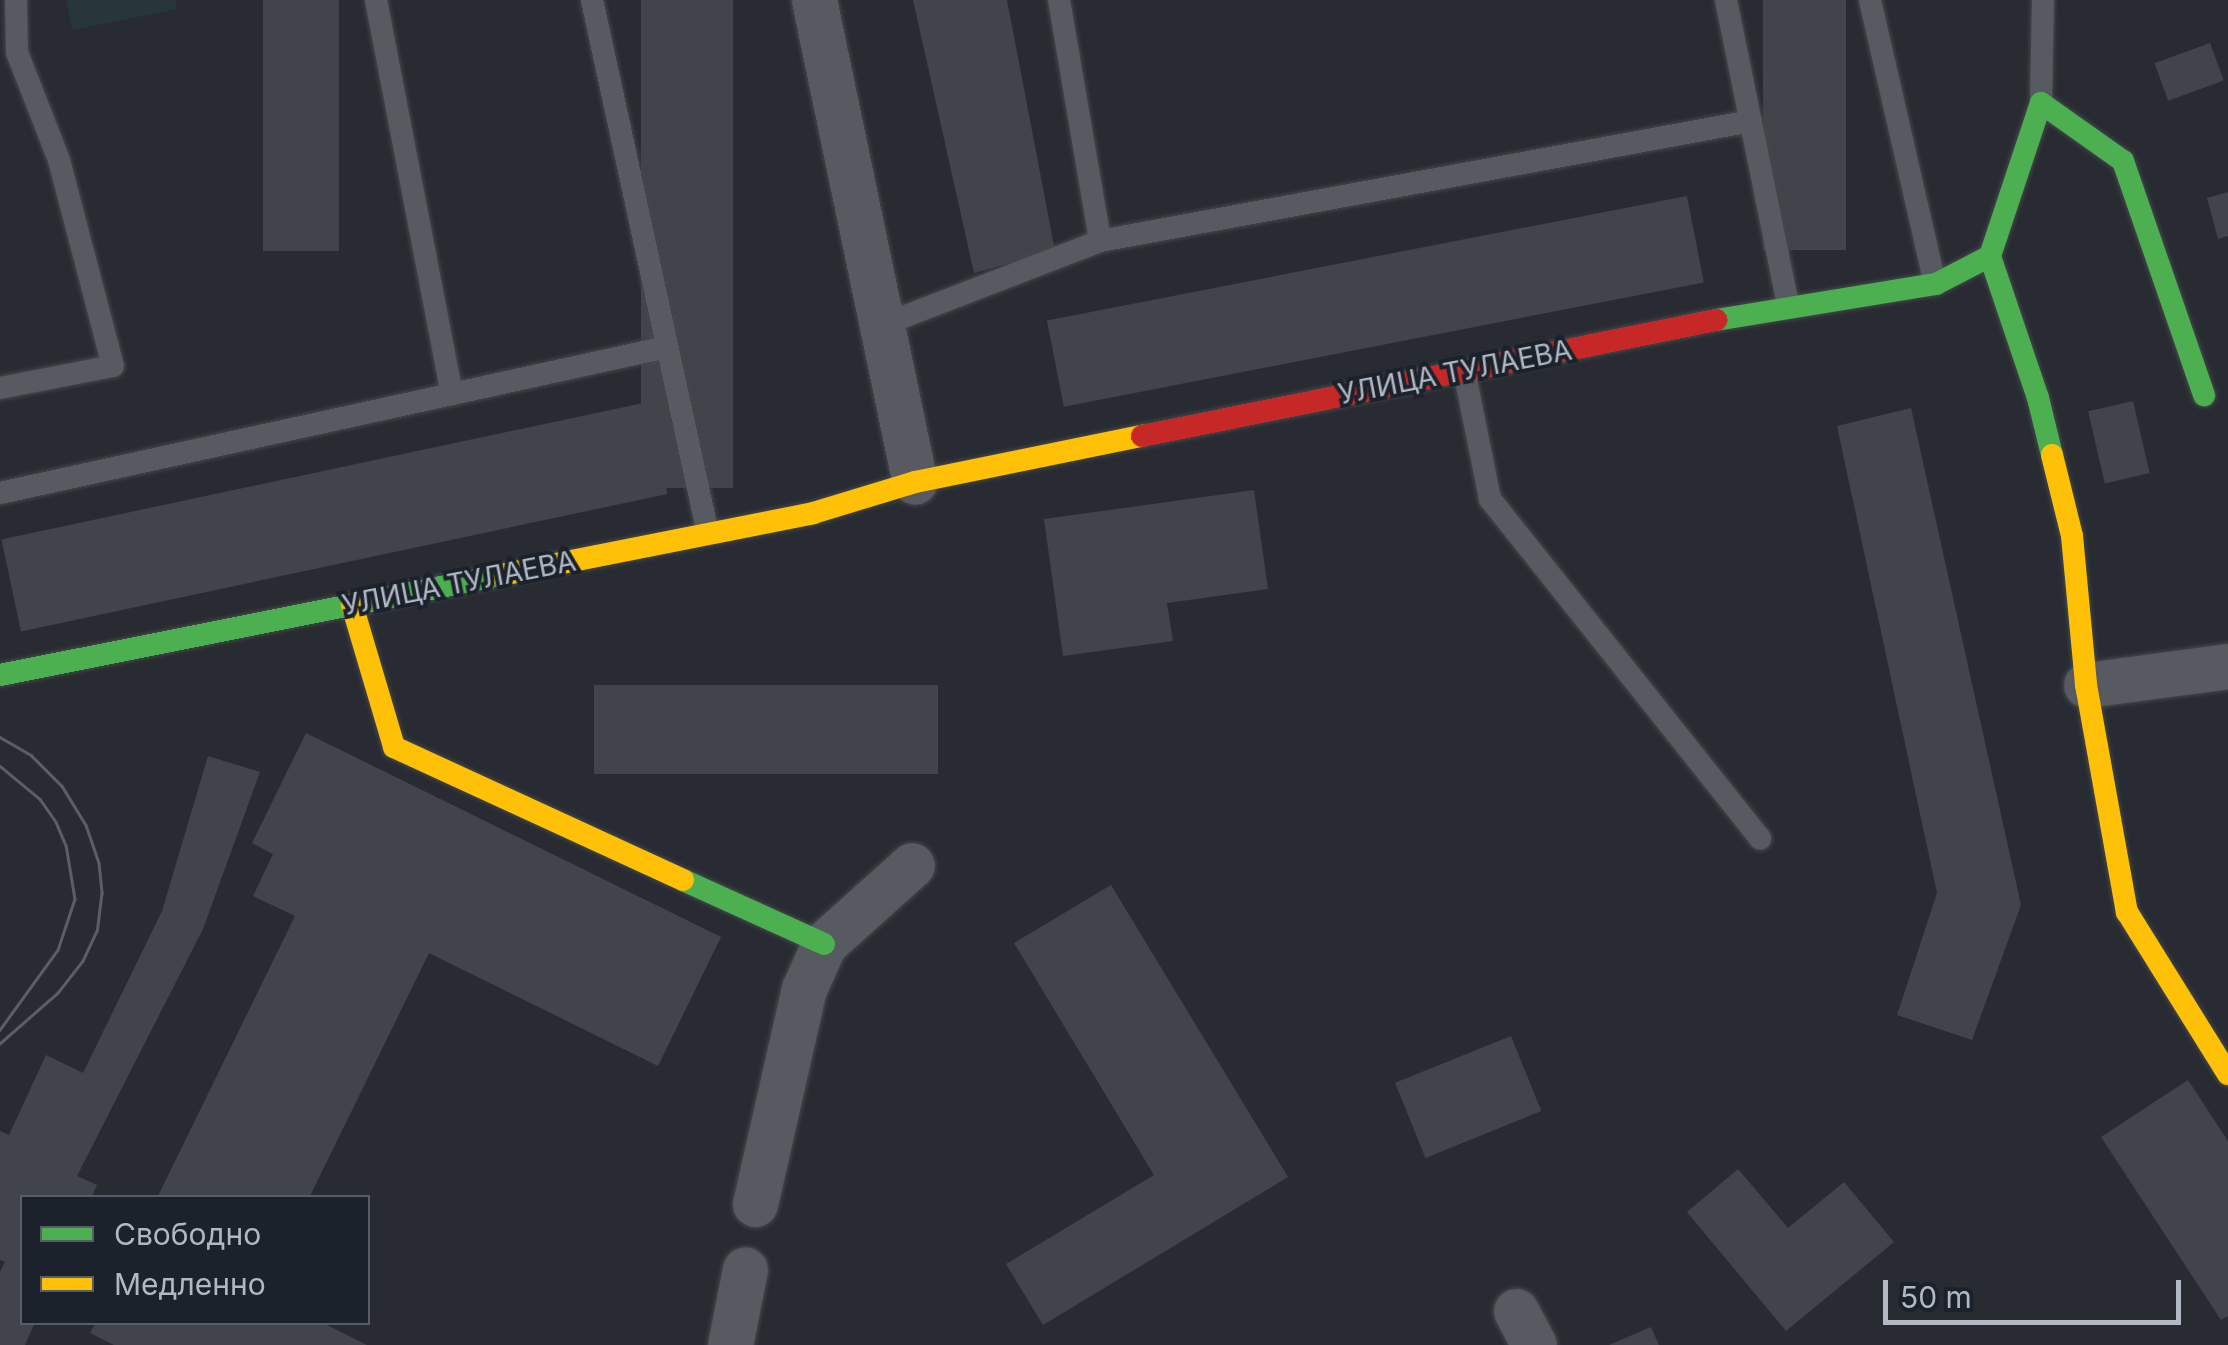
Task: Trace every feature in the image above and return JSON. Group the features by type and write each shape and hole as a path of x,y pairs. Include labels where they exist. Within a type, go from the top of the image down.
{"street":[{"path":"814,0 885,324 915,482"},
{"path":"2204,395 2123,160 2041,103 1990,256 2038,398 2072,536 2086,685 2127,912 2228,1074"},
{"name":"УЛИЦА ТУЛАЕВА","path":"0,675 813,513 915,482 1464,370 1788,306 1936,284 1990,256"},
{"path":"352,604 394,747 824,944"},
{"path":"2086,685 2228,666"},
{"path":"755,1204 804,989 824,944 912,865"},
{"path":"730,1345 745,1270"}],"lane":[{"path":"0,388 113,366 60,160 17,52 16,0"},
{"path":"376,0 452,394"},
{"path":"592,0 708,534"},
{"path":"1058,0 1100,240"},
{"path":"1726,0 1788,306"},
{"path":"1870,0 1936,284"},
{"path":"2041,103 2043,0"},
{"path":"885,324 1100,240 1751,121"},
{"path":"0,494 667,346"},
{"path":"1464,370 1490,498 1760,839"}],"shaded area":[{"path":"66,0 175,0 177,9 72,30"}],"building":[{"path":"263,0 339,0 339,251 263,251"},
{"path":"641,0 733,0 733,488 641,488"},
{"path":"913,0 1007,0 1055,251 974,273"},
{"path":"1763,0 1846,0 1846,250 1763,250"},
{"path":"2210,43 2224,81 2168,101 2155,63"},
{"path":"2228,192 2228,236 2218,239 2207,198"},
{"path":"1687,196 1704,282 1064,407 1047,320"},
{"path":"2133,401 2150,473 2105,483 2088,411"},
{"path":"648,402 668,494 21,631 1,539"},
{"path":"1911,408 2021,905 1972,1040 1897,1015 1937,893 1837,426"},
{"path":"1254,490 1268,589 1167,603 1173,641 1063,656 1044,519"},
{"path":"594,685 938,685 938,774 594,774"},
{"path":"306,733 721,937 658,1066 429,953 310,1195 158,1195 295,916 253,896 273,854 252,843"},
{"path":"208,756 260,772 203,929 77,1176 97,1185 92,1195 20,1195 20,1325 34,1325 25,1345 0,1345 0,1272 5,1262 0,1260 0,1131 9,1135 46,1055 83,1073 162,911"},
{"path":"1111,885 1288,1177 1043,1325 1006,1264 1154,1175 1014,943"},
{"path":"1511,1036 1541,1111 1425,1158 1395,1083"},
{"path":"2188,1080 2228,1141 2228,1316 2221,1320 2101,1137"},
{"path":"1738,1169 1788,1228 1844,1182 1894,1242 1786,1331 1687,1212"},
{"path":"94,1325 327,1325 367,1345 114,1345 90,1333"},
{"path":"1651,1327 1659,1345 1609,1345"}],"tram line":[{"path":"0,737 31,755 62,786 86,825 99,863 102,893 97,931 83,961 58,993 0,1044"},
{"path":"0,766 40,799 56,822 66,845 75,899 58,950 0,1030"}],"traffic: fast":[{"path":"2052,455 2038,398 1990,256 2041,103 2123,161 2204,395"},
{"path":"1716,320 1936,284 1990,256"},
{"path":"0,675 501,575"},
{"path":"683,880 824,944"}],"traffic: slow":[{"path":"501,575 813,513 915,482 1142,436"},
{"path":"2052,455 2072,536 2086,685 2127,912 2228,1074"},
{"path":"352,605 394,747 683,880"}],"traffic: jam":[{"path":"1142,436 1716,320"}]}
